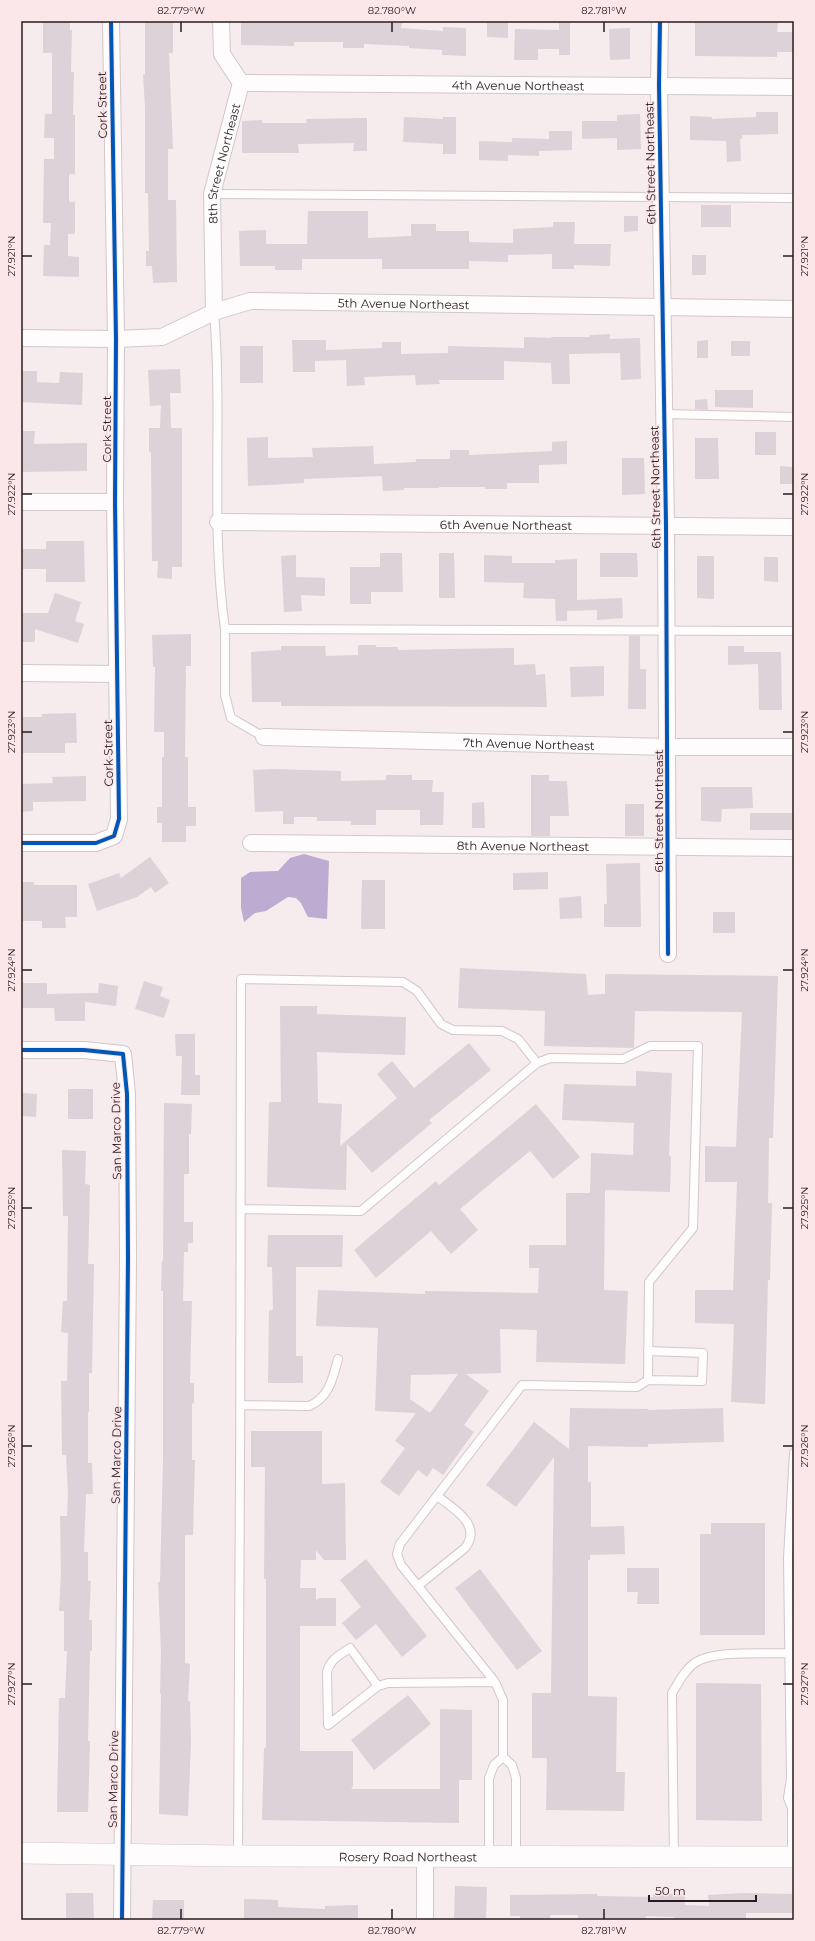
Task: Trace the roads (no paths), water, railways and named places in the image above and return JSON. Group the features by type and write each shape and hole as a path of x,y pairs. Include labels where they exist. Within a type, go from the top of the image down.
{"street":[{"name":"Cork Street","path":"21,842 96,843 114,836 119,819 115,502 116,339 111,21"},
{"path":"221,21 222,54 241,83"},
{"name":"6th Street Northeast","path":"660,21 660,197 667,630 668,954"},
{"name":"4th Avenue Northeast","path":"241,83 794,87"},
{"name":"8th Street Northeast","path":"214,312 212,194 241,83"},
{"name":"5th Avenue Northeast","path":"21,338 116,339 162,337 214,312 250,301 794,309"},
{"path":"21,502 115,502"},
{"name":"6th Avenue Northeast","path":"218,522 666,525 794,528"},
{"path":"21,673 117,674"},
{"name":"7th Avenue Northeast","path":"264,736 668,748 794,747"},
{"name":"8th Avenue Northeast","path":"252,843 794,848"},
{"name":"San Marco Drive","path":"21,1050 84,1050 123,1054 127,1094 128,1258 122,1920"},
{"name":"Rosery Road Northeast","path":"21,1853 122,1856 793,1857"},
{"path":"425,1920 426,1857"}],"lane":[{"path":"212,194 794,198"},
{"path":"214,312 218,410 219,590 225,629 225,695 231,718 264,736"},
{"path":"664,414 794,417"},
{"path":"225,629 667,630 794,632"},
{"path":"238,1856 242,1405 241,979 404,982 417,991 441,1024 453,1030 502,1031 518,1039 537,1063"},
{"path":"241,1209 361,1211 537,1063 550,1058 623,1059 650,1046 698,1046 693,1228 649,1282 648,1380"},
{"path":"516,1857 516,1778 512,1765 503,1757 503,1700 495,1682 401,1565 397,1554 400,1544 522,1386 637,1387 648,1380 702,1381 703,1353 648,1351"},
{"path":"242,1405 309,1406 320,1402 332,1383 338,1359"},
{"path":"793,1857 793,1808 788,1798 793,1782 790,1653 794,1453"},
{"path":"418,1585 470,1542 471,1533 468,1523 462,1516 437,1496"},
{"path":"378,1686 350,1648 334,1659 329,1664 327,1672 328,1725 378,1686 388,1682 495,1682"},
{"path":"674,1857 672,1694 683,1675 695,1662 711,1655 790,1653"},
{"path":"489,1857 489,1778 494,1765 503,1757"}]}
